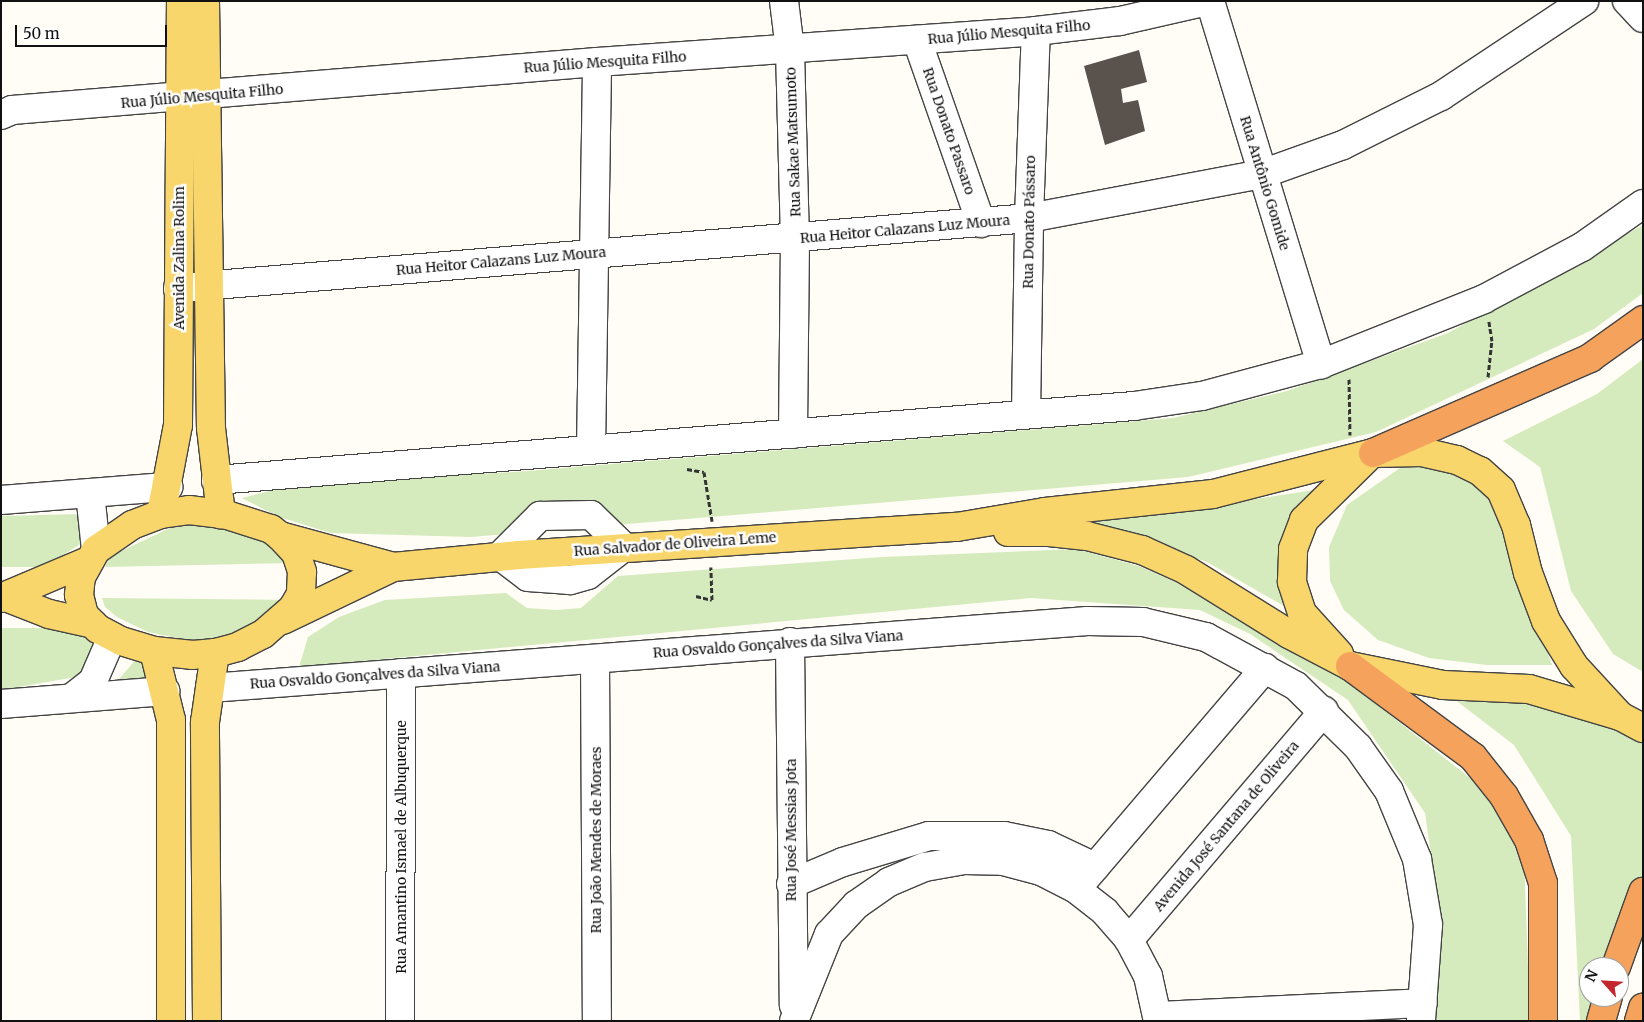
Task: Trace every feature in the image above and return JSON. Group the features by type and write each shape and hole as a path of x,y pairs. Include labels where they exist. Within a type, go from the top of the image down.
{"highway":[{"path":"1373,453 1590,358 1643,320"},
{"path":"1350,666 1473,757 1504,796 1529,840 1543,884 1542,1021"},
{"path":"1620,957 1643,892"},
{"path":"1601,1021 1605,1007"},
{"path":"1639,1021 1643,1008"}],"main road":[{"name":"Avenida Zalina Rolim","path":"161,514 168,487 178,425 181,1"},
{"name":"Avenida Zalina Rolim","path":"205,1 211,437 221,514"},
{"path":"957,527 1045,512 1213,494 1373,453 1422,452 1456,460 1480,471 1501,490 1516,525 1528,573 1546,621 1574,666 1631,722"},
{"path":"1350,666 1302,613 1292,582 1293,549 1304,520 1373,453"},
{"path":"4,598 92,555 113,536 161,514 189,510 221,514 257,524 280,536 393,567"},
{"path":"957,527 993,532 1059,533 1142,550 1186,570 1289,634 1350,666 1443,685 1530,689 1631,722"},
{"name":"Rua Salvador de Oliveira Leme","path":"393,567 500,556 624,547 957,527"},
{"path":"280,536 296,553 302,572 301,594 283,620"},
{"path":"92,555 81,577 79,595 84,614 103,631"},
{"path":"4,598 154,650 192,655 215,653 238,647 283,620 393,567"},
{"path":"154,650 171,720 171,1021"},
{"path":"207,1021 205,722 215,653"}],"street":[{"name":"Rua Sakae Matsumoto","path":"784,1 790,50 795,240 793,434"},
{"name":"Rua Júlio Mesquita Filho","path":"1,115 12,110 180,99 206,95 597,62 790,50 1036,31 1120,21 1209,1"},
{"name":"Rua Antônio Gomide","path":"1209,1 1262,174 1332,360"},
{"name":"Rua Heitor Calazans Luz Moura","path":"178,288 597,253 795,240 981,223 1028,218 1262,174 1343,144 1441,96 1584,1"},
{"path":"1627,1 1643,18"},
{"name":"Rua Donato Pássaro","path":"1026,414 1028,218 1036,31"},
{"name":"Rua Donato Passaro","path":"917,40 981,223"},
{"path":"591,450 597,253 597,62"},
{"path":"216,480 1134,406 1202,396 1332,360 1484,299 1582,247 1643,204"},
{"path":"1,500 168,487"},
{"path":"90,493 92,555"},
{"path":"500,556 540,516 591,515 624,547"},
{"name":"Rua Osvaldo Gonçalves da Silva Viana","path":"210,688 790,642 1087,621 1143,622 1206,637 1296,686 1324,711 1358,747 1389,791 1417,859 1428,925 1422,1012"},
{"path":"74,696 93,681 103,631"},
{"name":"Rua José Messias Jota","path":"790,642 791,890 795,1019"},
{"name":"Rua João Mendes de Moraes","path":"595,658 597,1021"},
{"path":"1076,889 1266,668"},
{"name":"Rua Amantino Ismael de Albuquerque","path":"400,1021 401,673"},
{"path":"1,704 74,696 165,691"},
{"name":"Avenida José Santana de Oliveira","path":"1129,940 1324,711"},
{"path":"829,934 816,935 802,926 791,890 843,862 929,836 1004,836 1048,845 1095,867"},
{"path":"795,1019 829,934 856,905 889,882 925,867 954,862 1003,861 1041,871 1076,889 1105,912 1129,940 1148,976 1158,1019 1422,1012"}],"path":[{"path":"1478,408 1488,378 1492,341 1484,299"},
{"path":"1332,360 1351,396 1352,420 1346,460"},
{"path":"687,469 704,472 715,541 711,572 712,600 696,596"}],"green space":[{"path":"1643,225 1643,293 1594,329 1376,432 1188,477 471,537 331,533 279,517 242,498 300,483 515,472 1173,418 1287,391 1448,333"},
{"path":"1643,359 1643,672 1613,654 1571,591 1540,467 1503,441 1597,394"},
{"path":"1441,463 1471,475 1493,496 1552,665 1487,665 1429,658 1378,640 1344,610 1330,581 1329,547 1347,505 1400,468"},
{"path":"1315,490 1291,610 1207,562 1079,519 1141,516"},
{"path":"81,514 82,543 44,567 1,567 1,516"},
{"path":"200,522 248,530 279,545 295,563 105,567 111,556 174,526"},
{"path":"1076,549 1139,566 1204,595 1329,667 1498,800 1524,858 1530,1021 1435,1021 1438,904 1425,813 1348,700 1250,634 1200,610 1031,598 299,667 308,637 339,617 385,600 506,593 527,608 556,610 581,608 618,576 882,557"},
{"path":"102,598 293,600 286,610 222,639 196,642 148,632 117,617 105,607"},
{"path":"1,628 48,628 95,637 101,645 87,675 1,690"},
{"path":"137,658 147,665 154,683 114,685"},
{"path":"1441,689 1547,697 1643,744 1643,877 1617,957 1579,957 1579,1000 1571,836 1514,745"},
{"path":"1579,1007 1601,1007 1596,1021 1580,1021"}],"building":[{"path":"1139,50 1147,82 1121,89 1123,103 1138,100 1145,131 1105,145 1084,66"}]}
